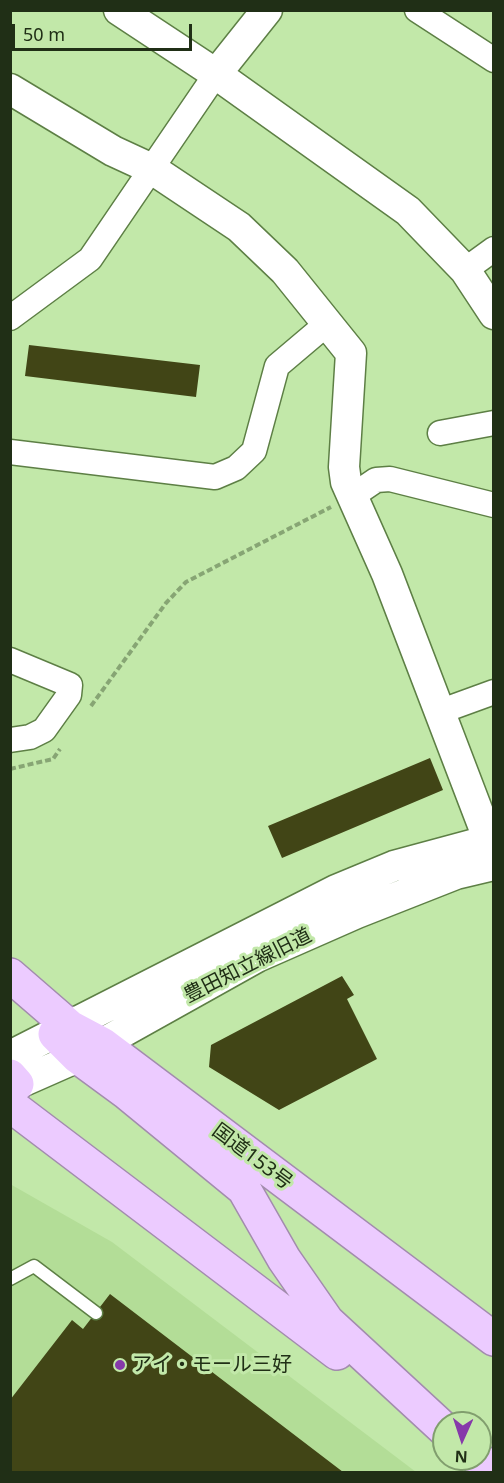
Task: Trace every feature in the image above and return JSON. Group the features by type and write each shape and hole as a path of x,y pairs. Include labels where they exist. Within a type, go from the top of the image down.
{"highway":[{"name":"国道153号","path":"10,975 76,1041 494,1339"},
{"path":"76,1041 127,1093 244,1189 284,1259 327,1321 432,1418"},
{"path":"12,1082 432,1424"}],"street":[{"path":"119,10 216,74 382,190 423,224 465,270 494,314"},
{"path":"10,318 90,259 216,74 267,10"},
{"path":"417,10 494,60"},
{"path":"10,89 113,151 152,169 239,227 266,251 329,322 351,353 344,467 351,497 387,574 492,850"},
{"path":"465,270 494,249"},
{"path":"10,452 215,477 236,468 254,451 277,366 329,322"},
{"path":"440,433 494,423"},
{"path":"351,497 376,480 390,479 494,505"},
{"path":"10,660 70,685 69,695 44,730 30,737 10,740"},
{"path":"439,712 494,692"},
{"name":"豊田知立線旧道","path":"12,1082 76,1041 336,890 394,866 492,850"}],"lane":[{"path":"10,1279 34,1266 96,1313"}],"path":[{"path":"86,714 166,603 186,582 351,497"},
{"path":"10,769 53,759 66,741"}],"shaded area":[{"path":"10,1184 112,1242 416,1472 11,1472"}],"building":[{"path":"29,345 200,365 196,397 25,376"},
{"path":"430,758 443,790 282,858 268,826"},
{"path":"342,976 354,995 347,999 377,1059 279,1110 209,1067 211,1045"},
{"name":"アイ・モール三好","path":"110,1294 343,1472 10,1472 10,1400 72,1320 83,1329"}],"place":[{"name":"アイ・モール三好","path":"120,1365"}]}
